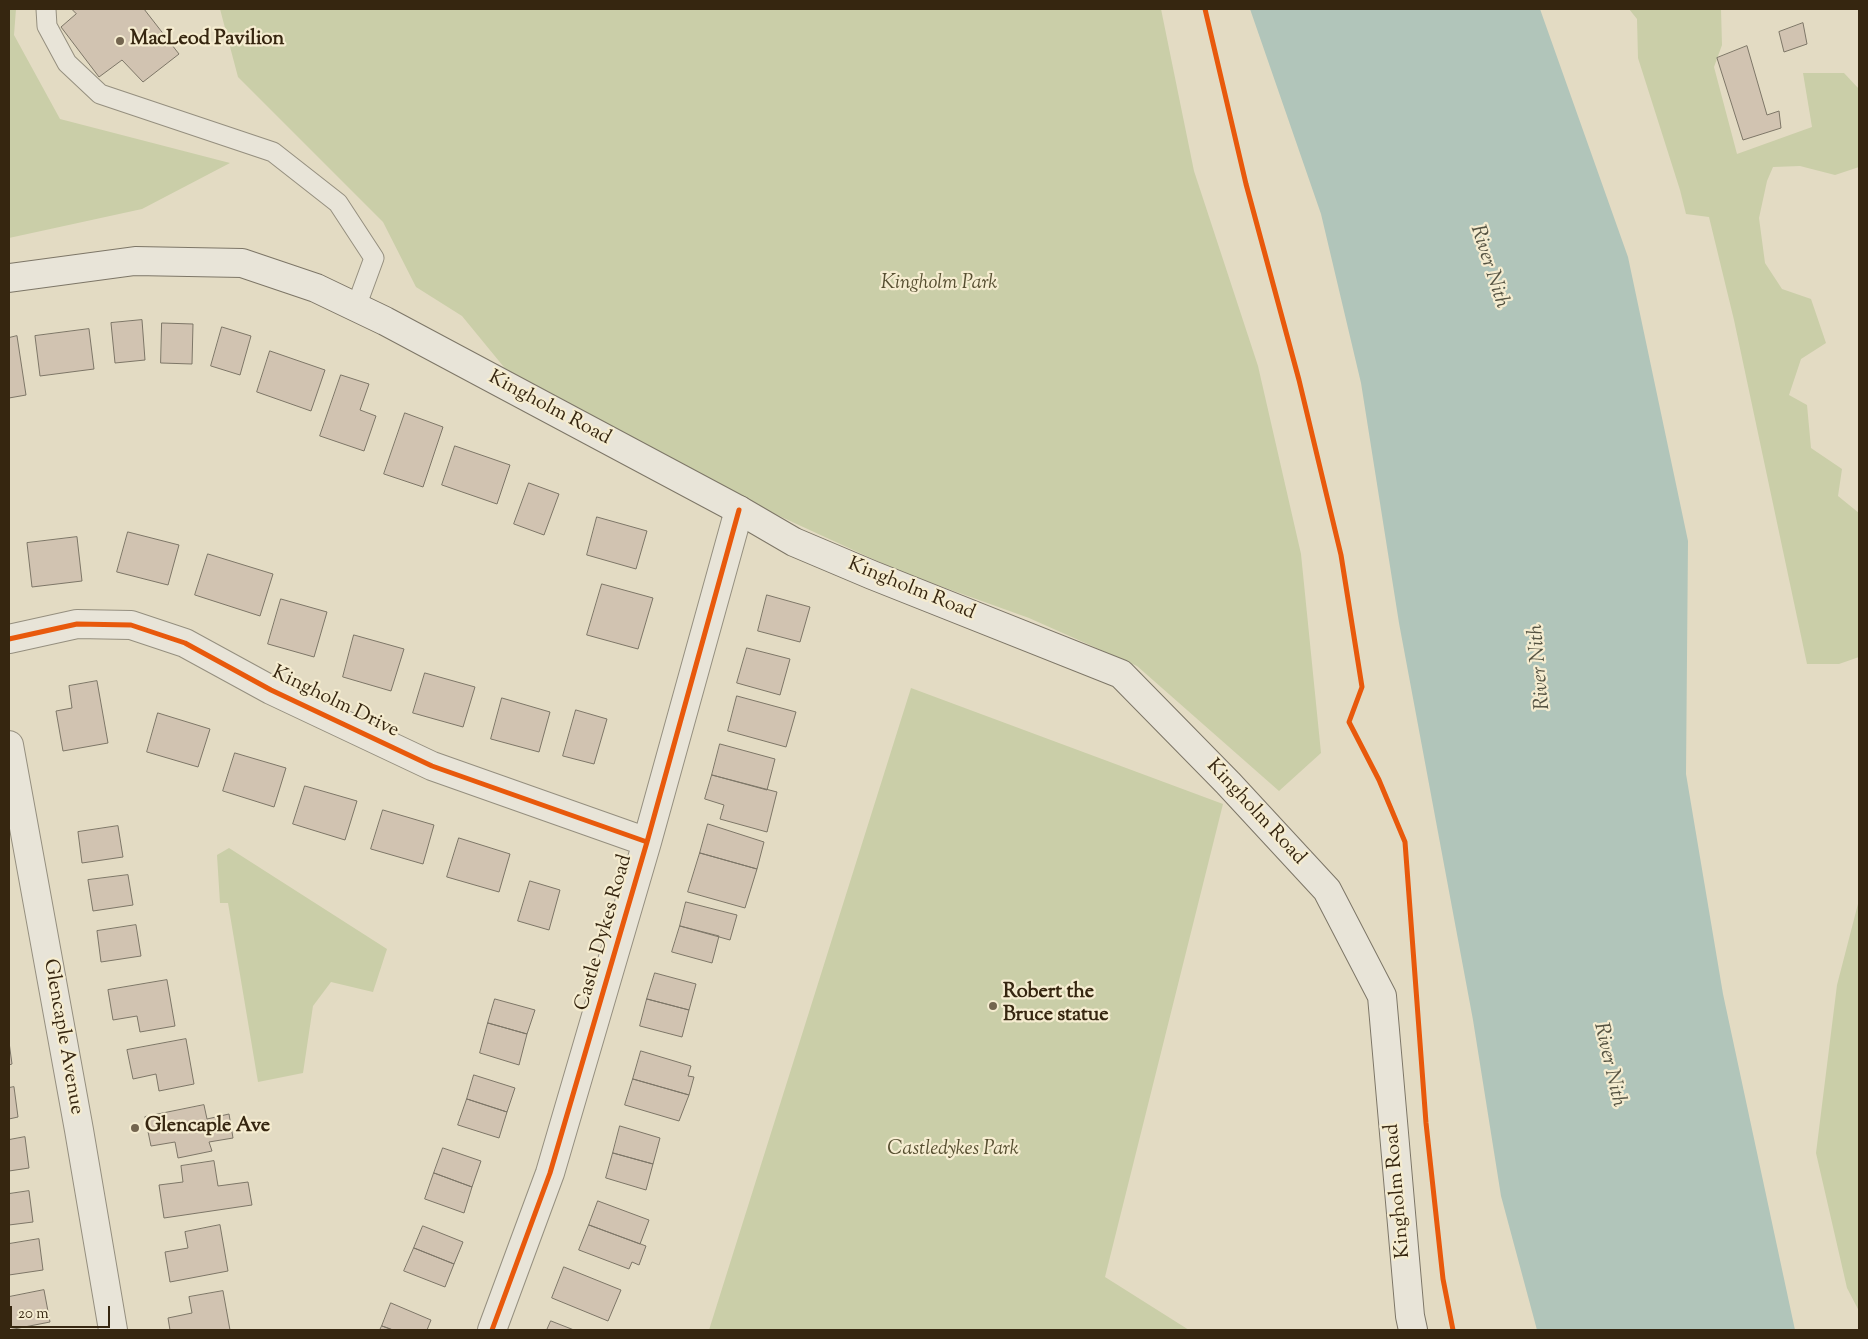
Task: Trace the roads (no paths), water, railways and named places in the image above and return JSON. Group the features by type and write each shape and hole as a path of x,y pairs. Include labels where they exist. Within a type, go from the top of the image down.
{"street":[{"name":"Kingholm Road","path":"9,278 135,261 242,263 316,288 356,307 739,510 794,542 1121,674 1228,783 1327,890 1382,996 1410,1316 1413,1330"},
{"name":"Castle Dykes Road","path":"492,1330 550,1173 647,842 739,510"},
{"name":"Kingholm Drive","path":"9,639 77,624 130,625 186,643 271,690 432,766 647,842"},
{"name":"Glencaple Avenue","path":"9,745 79,1130 113,1330"}],"lane":[{"path":"46,9 47,26 67,63 100,94 273,152 338,204 374,258 356,307"}],"water":[{"name":"River Nith","path":"1250,9 1540,9 1628,257 1688,541 1686,774 1723,994 1795,1330 1537,1330 1501,1196 1473,1020 1399,623 1361,383 1321,214"}],"place":[{"name":"MacLeod Pavilion","path":"120,41"},
{"name":"Robert the Bruce statue","path":"993,1006"},
{"name":"Glencaple Ave","path":"135,1128"}],"park label":[{"name":"Kingholm Park","path":"939,285"},
{"name":"Castledykes Park","path":"953,1151"}]}
